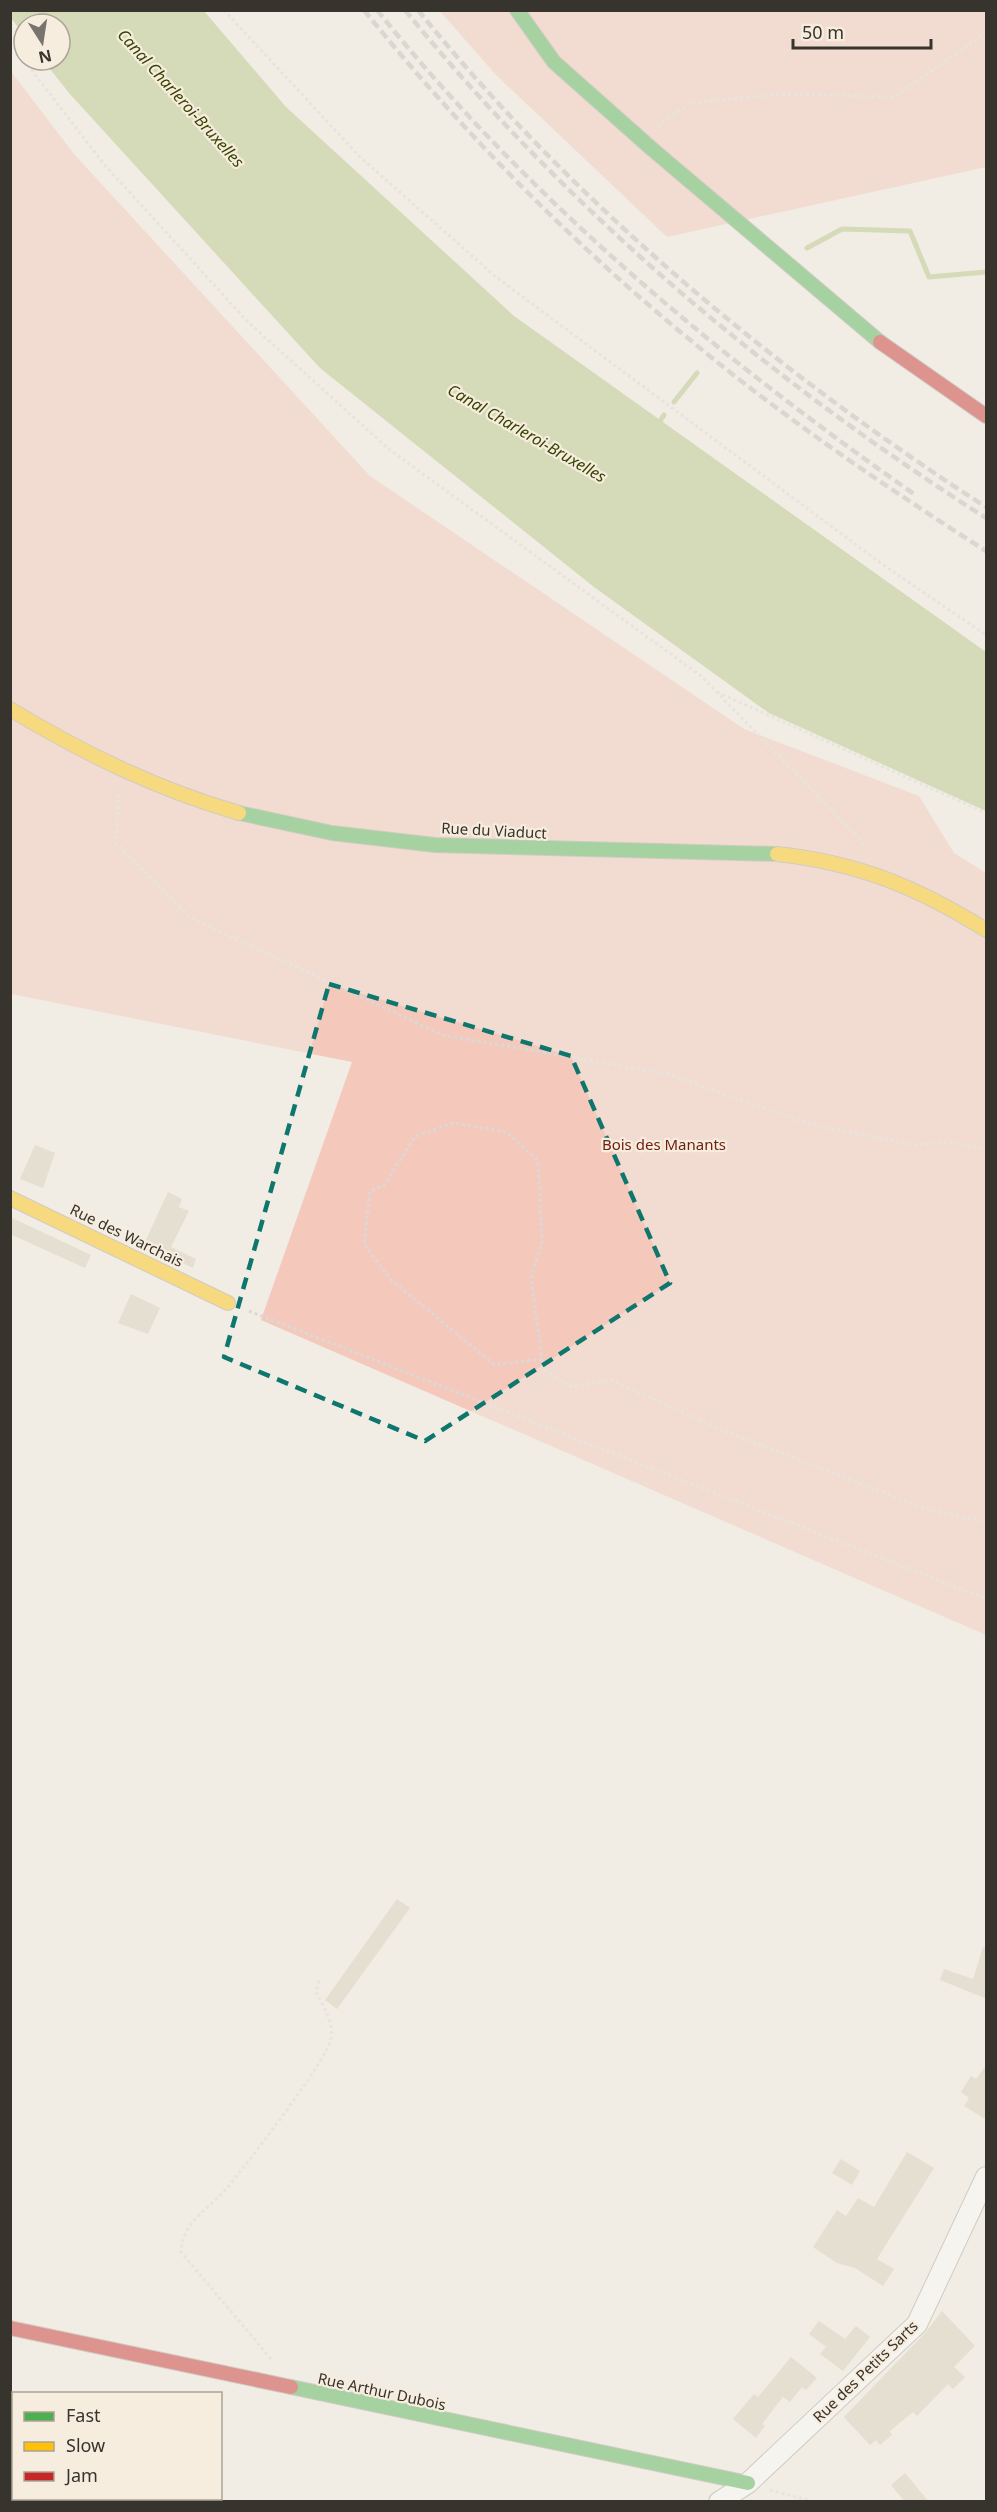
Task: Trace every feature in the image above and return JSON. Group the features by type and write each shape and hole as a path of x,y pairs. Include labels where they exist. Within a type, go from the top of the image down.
{"street":[{"path":"516,10 554,62 640,139 867,333 987,416"},
{"name":"Rue du Viaduct","path":"10,709 117,769 188,797 271,822 365,838 531,849 727,851 848,865 899,881 987,930"},
{"name":"Rue des Warchais","path":"10,1198 228,1303"},
{"name":"Rue des Petits Sarts","path":"719,2502 748,2483 917,2324 987,2177"},
{"name":"Rue Arthur Dubois","path":"10,2328 748,2483"}],"path":[{"path":"224,10 359,156 496,277 882,564 987,635"},
{"path":"640,139 689,103 783,94 894,97 976,38 987,33"},
{"path":"33,72 103,163 247,321 390,450 700,676 867,848"},
{"path":"714,691 987,813"},
{"path":"117,769 120,806 117,843 191,918 443,1035 668,1074 812,1125 915,1145 949,1142 987,1150"},
{"path":"542,1359 495,1365 391,1280 364,1244 370,1191 384,1185 415,1137 452,1123 507,1132 538,1161 542,1242 531,1277 542,1359 543,1369 570,1387 611,1380 724,1431 915,1504 986,1521"},
{"path":"228,1303 987,1599"},
{"path":"288,2388 275,2365 181,2252 181,2238 188,2226 226,2189 319,2064 331,2039 330,2021 316,1991 320,1978"},
{"path":"748,2483 815,2502"}],"highlighted area":[{"path":"329,984 571,1056 670,1283 425,1441 224,1357"}],"green space":[{"path":"440,11 986,11 986,167 667,237 496,75"},
{"name":"Bois des Manants","path":"10,70 74,154 370,476 744,729 919,796 954,853 986,873 986,1635 261,1320 352,1062 11,994"}],"water":[{"name":"Canal Charleroi-Bruxelles","path":"11,10 204,11 286,107 514,316 986,652 986,811 769,713 594,587 320,368 69,93 52,72 72,72 72,12 12,12 11,18"}],"building":[{"path":"35,1145 55,1153 43,1188 20,1179"},
{"path":"168,1192 182,1199 179,1207 189,1211 171,1247 196,1259 193,1268 144,1244"},
{"path":"10,1217 91,1255 85,1268 10,1234"},
{"path":"131,1294 160,1308 148,1334 118,1323"},
{"path":"397,1899 410,1908 337,2009 325,2000"},
{"path":"983,1947 987,1947 987,1999 940,1980 944,1969 973,1979"},
{"path":"987,2064 987,2120 964,2106 969,2098 961,2092 971,2076 976,2079"},
{"path":"907,2152 934,2168 877,2259 894,2269 883,2286 855,2268 837,2263 813,2247 837,2210 846,2216 858,2198 874,2207"},
{"path":"841,2159 860,2171 852,2185 832,2173"},
{"path":"942,2311 975,2346 954,2367 965,2377 953,2389 948,2384 917,2416 913,2412 890,2431 892,2435 880,2445 876,2440 870,2445 844,2417 925,2333"},
{"path":"819,2321 845,2339 856,2326 870,2337 843,2371 820,2354 826,2347 809,2334"},
{"path":"791,2357 817,2378 806,2390 802,2387 790,2402 783,2397 762,2424 765,2426 756,2438 733,2419 754,2394 758,2397"},
{"path":"905,2473 929,2502 905,2502 891,2485"}],"waterway":[{"path":"807,248 842,229 910,231 929,277 986,272"},
{"path":"674,402 697,373"},
{"path":"657,426 664,415"}],"railway":[{"path":"364,10 440,100 521,186 650,306 730,372 801,426 986,551"},
{"path":"377,10 436,80 497,146 628,271 768,386 914,494"},
{"path":"405,10 468,84 534,155 603,223 675,288 827,409 905,465 986,518"},
{"path":"418,10 479,82 543,151 611,217 683,281 831,400 986,507"}],"traffic: fast":[{"path":"517,10 554,62 652,149 880,342"},
{"path":"239,813 332,833 435,845 777,854"},
{"path":"291,2387 748,2483"}],"traffic: slow":[{"path":"10,709 93,755 149,781 239,813"},
{"path":"777,854 835,864 886,879 936,901 986,930"},
{"path":"10,1198 228,1303"}],"traffic: jam":[{"path":"880,342 986,416"},
{"path":"10,2328 291,2387"}]}
